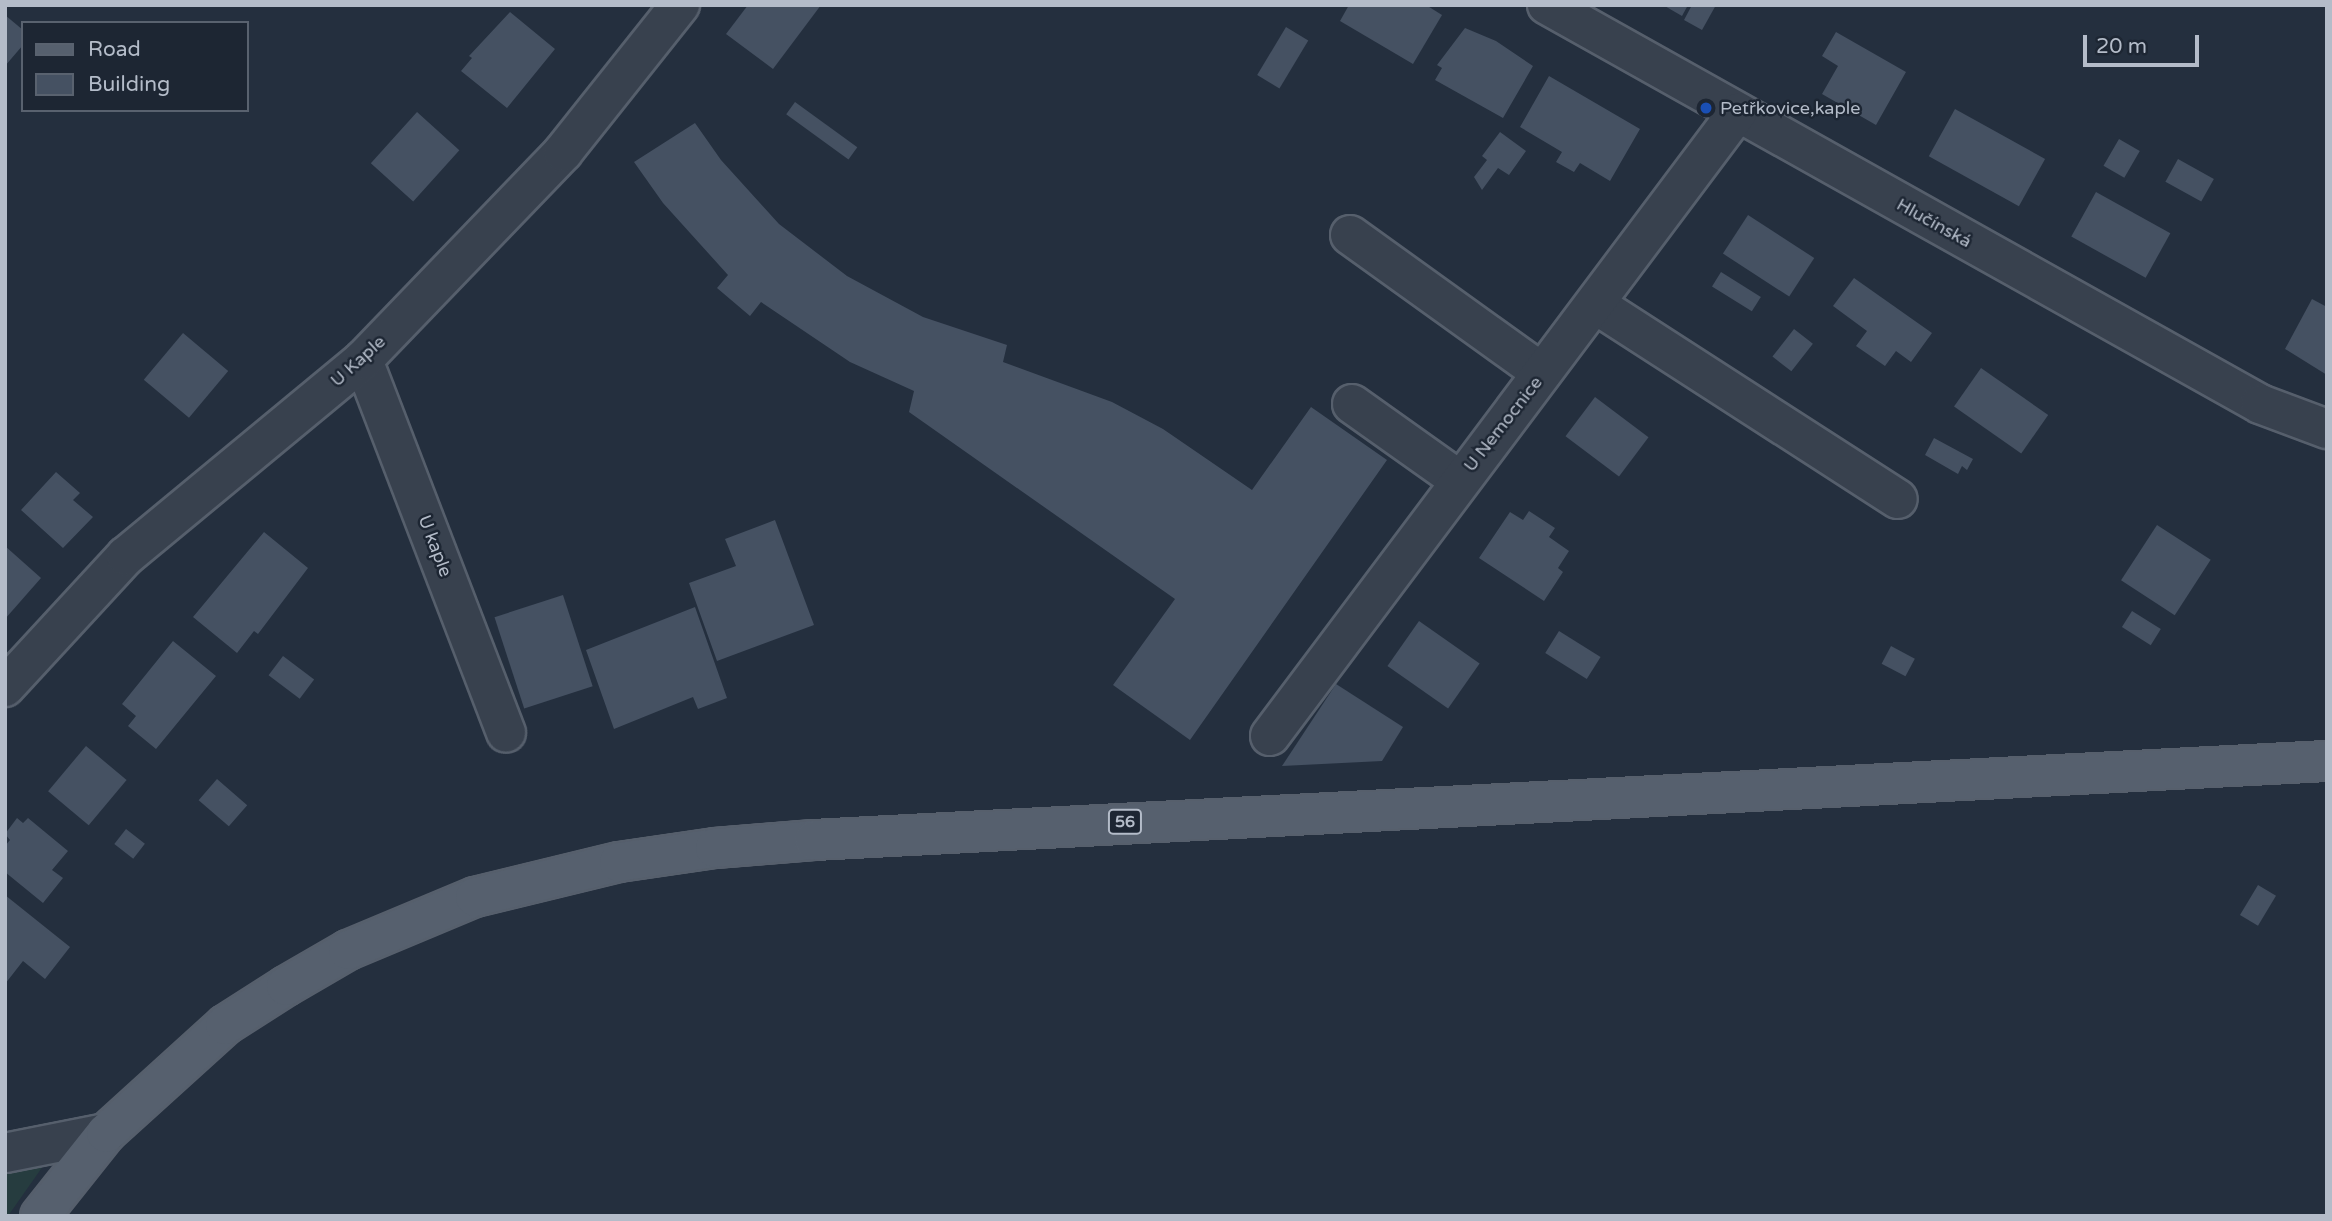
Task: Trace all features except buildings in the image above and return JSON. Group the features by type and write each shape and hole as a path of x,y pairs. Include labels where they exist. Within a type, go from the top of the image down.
{"main road":[{"name":"56","path":"40,1216 106,1133 225,1025 348,950 475,897 619,862 715,848 814,840 2327,761"}],"street":[{"name":"U Kaple","path":"5,687 126,556 363,360 563,152 680,5"},
{"name":"Hlučínská","path":"1547,5 2260,404 2327,429"},
{"name":"U Nemocnice","path":"1270,736 1459,480 1595,304 1737,113"},
{"path":"1350,235 1542,373"},
{"path":"1595,304 1898,499"},
{"name":"U kaple","path":"363,360 506,733"},
{"path":"1352,404 1459,480"},
{"path":"5,1153 106,1133"}],"green space":[{"path":"48,1159 8,1216 5,1216 5,1176 15,1161"}],"place":[{"name":"Petřkovice,kaple","path":"1706,108"}]}
